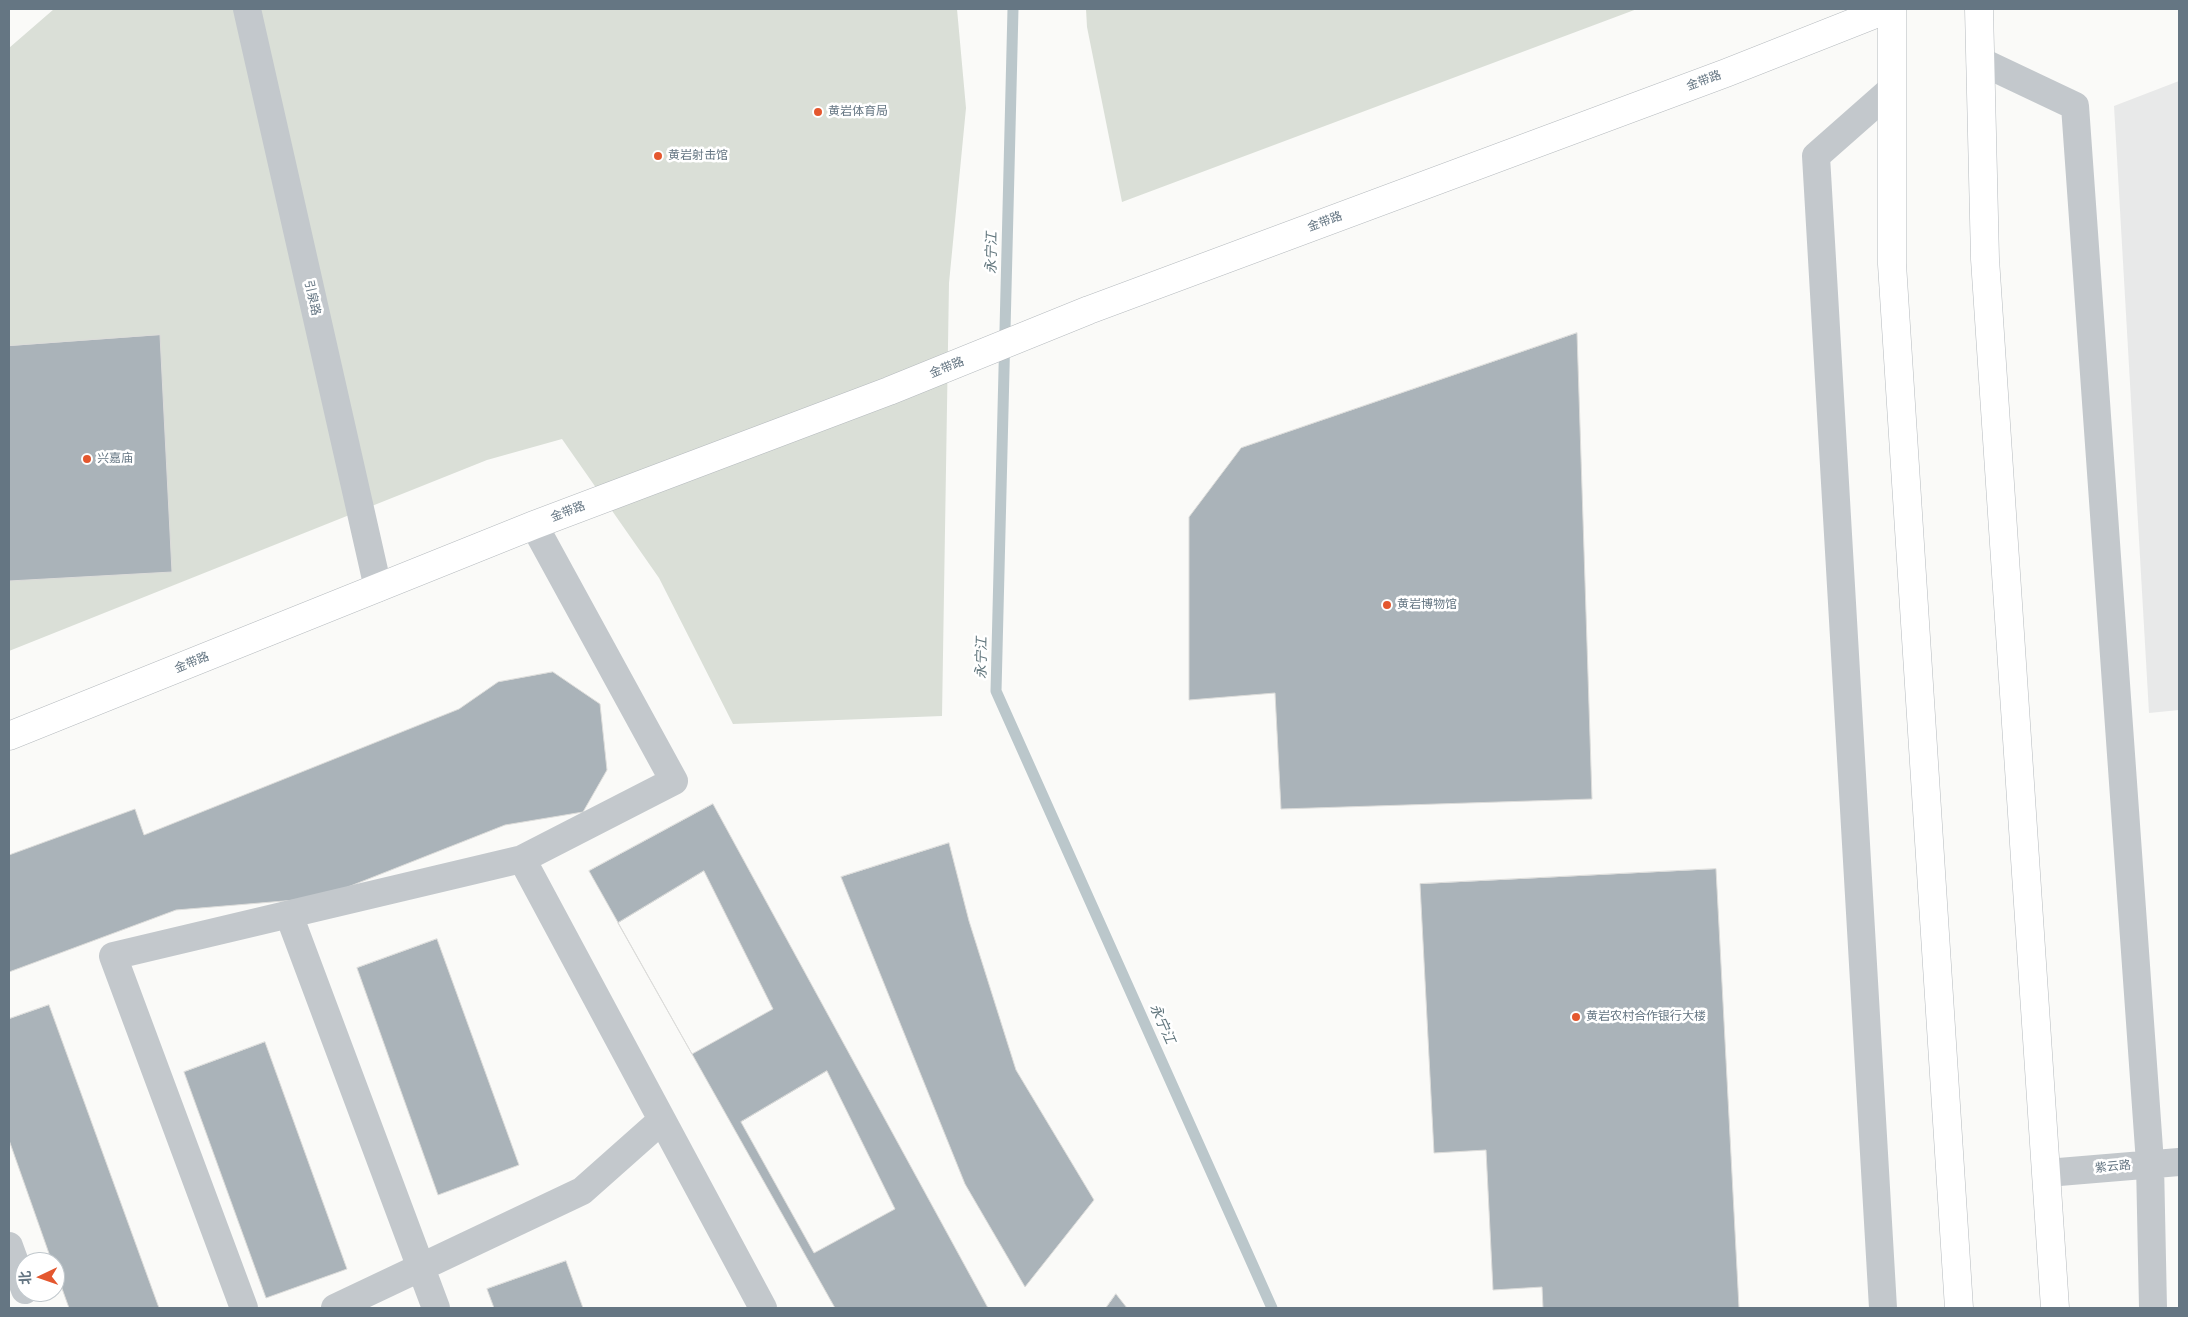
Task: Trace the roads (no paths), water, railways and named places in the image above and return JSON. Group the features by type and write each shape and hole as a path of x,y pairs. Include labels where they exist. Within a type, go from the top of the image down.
{"main road":[{"name":"金带路","path":"9,736 534,525 889,391 1089,310 1726,73 1888,9"},
{"path":"1892,9 1892,264 1959,1308"},
{"path":"1979,9 1985,259 2055,1308"}],"street":[{"name":"引泉路","path":"247,9 378,588"},
{"path":"1980,61 2075,106 2150,1163 2153,1308"},
{"path":"1883,1308 1816,156 1892,90"},
{"path":"244,1308 112,956 522,859 674,781 534,525"},
{"path":"522,859 763,1308"},
{"path":"289,915 436,1308"},
{"path":"335,1308 582,1191 662,1120"},
{"name":"紫云路","path":"2047,1173 2179,1162"},
{"path":"9,1246 15,1263"}],"waterway":[{"name":"永宁江","path":"1013,9 996,691 1272,1308"}],"place":[{"name":"黄岩体育局","path":"818,112"},
{"name":"黄岩射击馆","path":"658,156"},
{"name":"兴嘉庙","path":"87,459"},
{"name":"黄岩博物馆","path":"1387,605"},
{"name":"黄岩农村合作银行大楼","path":"1576,1017"}]}
